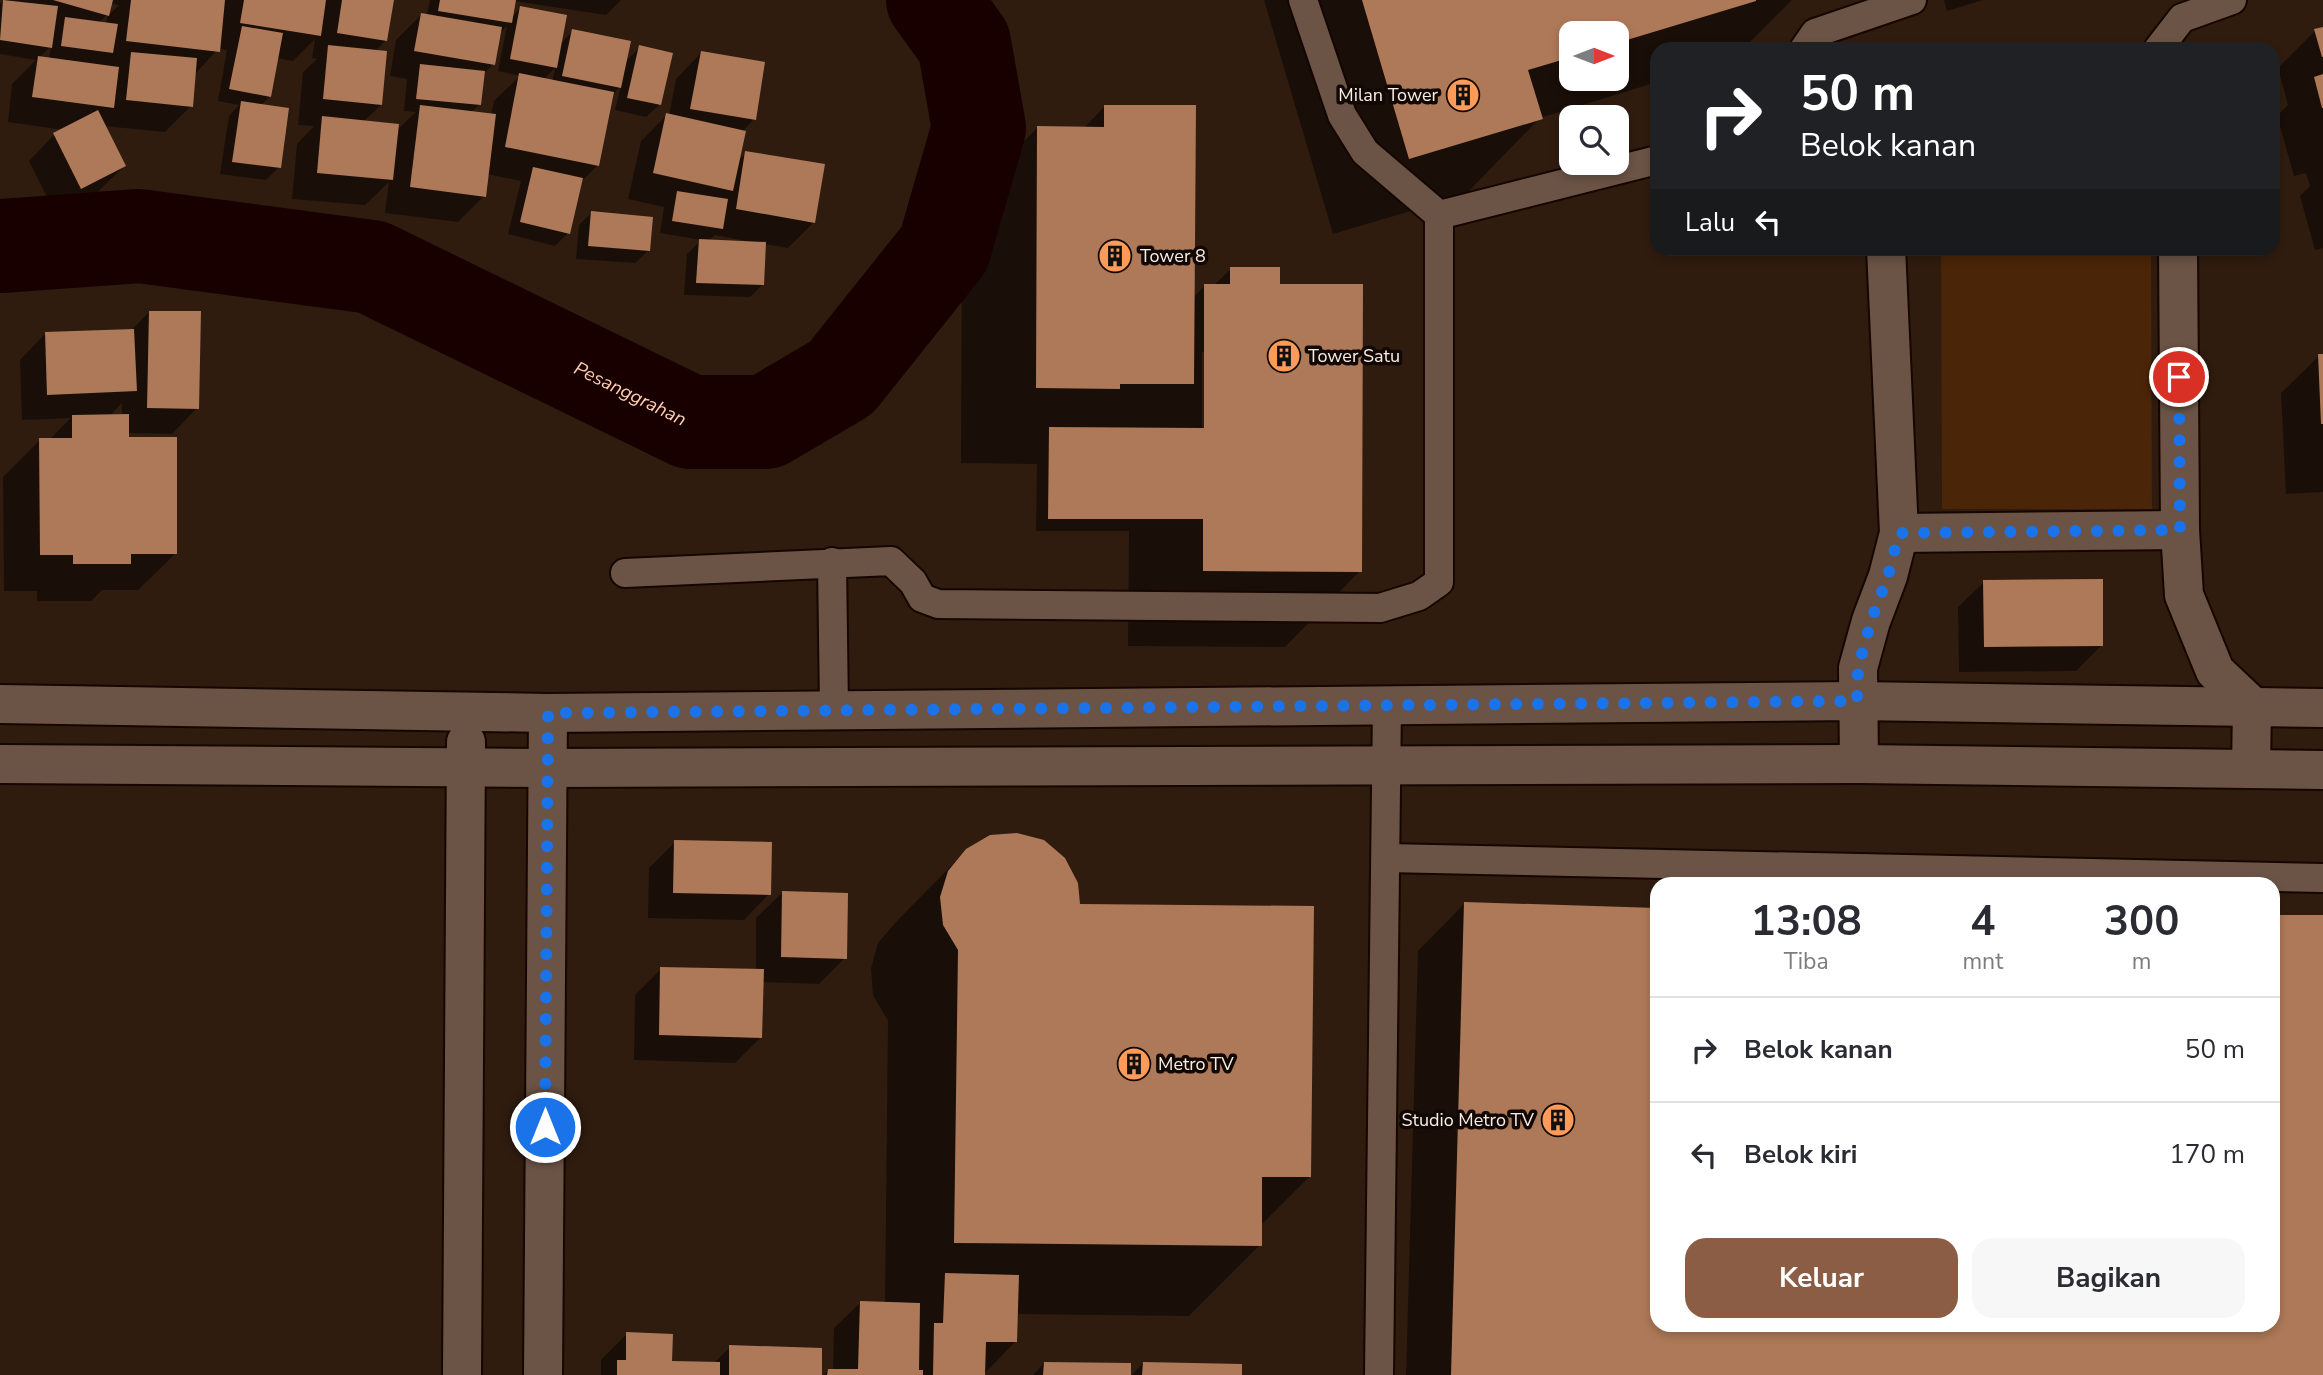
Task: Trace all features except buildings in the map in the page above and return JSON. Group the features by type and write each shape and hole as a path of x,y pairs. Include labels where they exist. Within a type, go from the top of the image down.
{"street":[{"path":"1859,764 1858,668 1899,533 1886,256"},
{"path":"2178,256 2180,530 2184,595 2216,671 2252,706 2251,769"},
{"path":"1899,533 2180,530"},
{"path":"0,704 548,713 1857,701 2323,708"},
{"path":"462,1375 466,712"},
{"path":"543,1375 548,713"},
{"path":"0,764 547,768 1859,764 2323,770"}],"lane":[{"path":"1303,0 1342,115 1365,152 1440,215"},
{"path":"1809,42 1815,33 1912,0"},
{"path":"2161,42 2176,9 2232,0"},
{"path":"1440,215 1650,162"},
{"path":"625,573 891,561 914,582 922,598 938,604 1380,608 1419,596 1439,582 1440,215"},
{"path":"832,562 834,710"},
{"path":"1379,1375 1387,704"},
{"path":"1386,858 2276,877"},
{"path":"2280,877 2323,878"}],"shaded area":[{"path":"1941,256 2151,256 2152,509 1942,509"}],"waterway":[{"name":"Pesanggrahan","path":"0,246 139,236 372,267 690,422 766,422 841,378 944,249 979,128 964,43 933,0"}],"place":[{"name":"Milan Tower","path":"1463,95"},
{"name":"Tower 8","path":"1115,256"},
{"name":"Tower Satu","path":"1284,356"},
{"name":"Metro TV","path":"1134,1064"},
{"name":"Studio Metro TV","path":"1558,1120"}],"route":[{"path":"545,1127 548,713 1857,701 1858,668 1899,533 2180,530 2179,377"}]}
